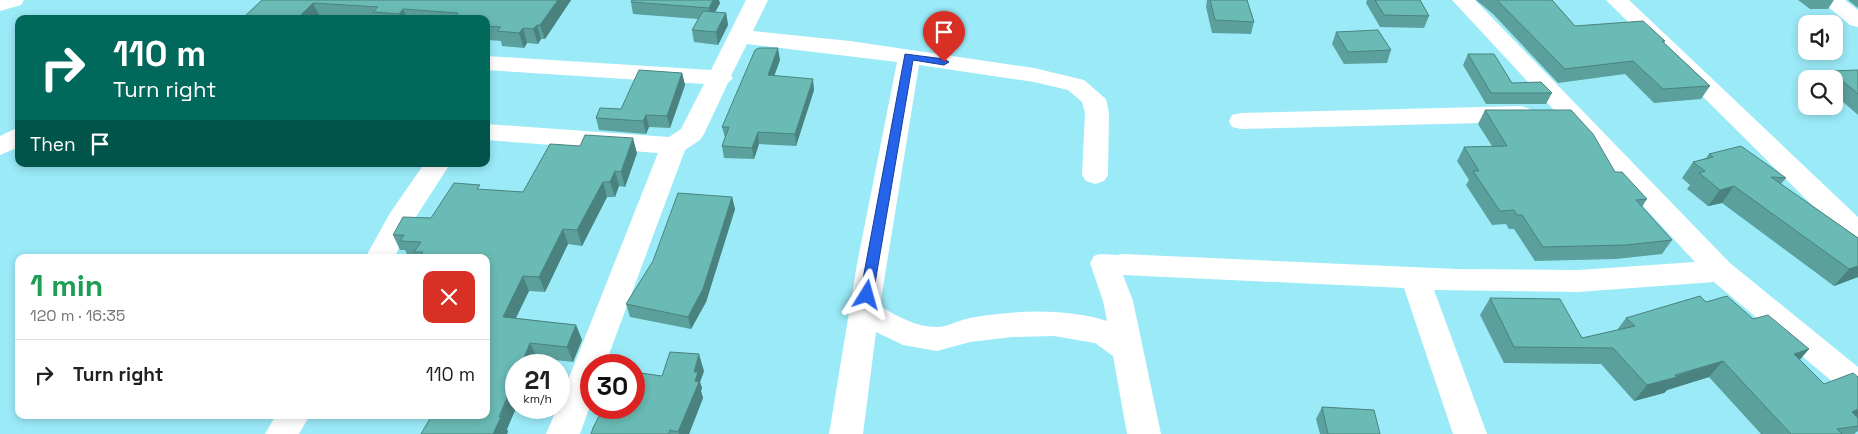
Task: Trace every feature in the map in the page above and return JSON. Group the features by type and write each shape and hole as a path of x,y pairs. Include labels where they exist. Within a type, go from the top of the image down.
{"street":[{"path":"0,5 13,0"},
{"path":"490,132 674,146 691,134 721,78 739,36 758,0"},
{"path":"1463,0 1720,271 1858,385"},
{"path":"1617,0 1779,155 1858,234"},
{"path":"1831,0 1858,20"},
{"path":"739,36 908,56 1034,75 1076,85 1094,99 1097,113 1095,175"},
{"path":"846,434 864,311 908,56"},
{"path":"490,63 721,78"},
{"path":"1241,120 1462,114 1573,114"},
{"path":"0,147 15,138"},
{"path":"564,434 674,146"},
{"path":"381,254 400,220 435,167"},
{"path":"1144,434 1118,301 1113,263 1416,279 1578,281 1720,271"},
{"path":"1416,279 1470,434"},
{"path":"864,311 903,334 937,340 970,330 1054,324 1103,332 1127,349"},
{"path":"282,434 291,419"}],"building":[{"path":"262,0 558,0 540,25 533,29 523,28 519,33 497,31 501,27 490,26 490,15 457,15 458,13 403,9 399,14 373,12 378,7 313,3 301,15 246,15"},
{"path":"632,0 713,0 709,8 631,2"},
{"path":"1210,0 1247,0 1254,22 1215,20"},
{"path":"1375,0 1420,0 1429,16 1384,15"},
{"path":"1497,0 1552,0 1575,26 1643,21 1710,86 1663,89 1633,61 1565,69"},
{"path":"703,11 726,13 716,32 692,30"},
{"path":"1378,30 1391,50 1348,52 1336,32"},
{"path":"759,48 778,48 768,75 813,79 795,134 758,132 752,148 722,146 729,127 722,127 755,50"},
{"path":"1468,54 1494,54 1512,83 1541,82 1552,93 1491,93"},
{"path":"639,70 682,73 667,116 646,115 643,121 596,118 600,108 621,109"},
{"path":"1858,70 1858,94 1843,81 1843,71"},
{"path":"1485,110 1571,110 1593,134 1615,172 1622,172 1647,199 1636,200 1672,240 1626,245 1543,247 1522,215 1517,215 1514,210 1500,211 1473,171 1479,171 1464,147 1507,146"},
{"path":"585,135 633,138 621,172 615,171 610,182 603,182 577,230 563,229 539,277 523,276 503,317 576,325 567,347 530,343 526,354 505,354 505,403 493,434 421,434 430,419 490,419 490,254 422,254 423,252 414,252 421,242 400,241 404,235 393,235 403,217 431,218 454,183 480,185 477,189 523,192 550,144 580,146"},
{"path":"1741,146 1786,178 1771,177 1858,238 1858,266 1849,269 1734,186 1720,190 1699,173 1705,171 1693,162 1713,157 1709,154"},
{"path":"678,193 732,197 703,289 688,317 626,304 653,261"},
{"path":"1700,296 1706,302 1727,296 1753,319 1768,315 1809,349 1794,354 1824,384 1853,373 1858,377 1858,409 1852,412 1858,418 1858,426 1837,429 1842,434 1791,434 1723,361 1647,385 1613,348 1514,347 1490,298 1560,299 1582,338 1635,326 1626,318"},
{"path":"670,352 699,354 694,372 698,372 695,381 699,382 678,432 670,430 669,434 591,434 598,419 645,419 645,374 662,376"},
{"path":"1322,407 1374,410 1380,434 1328,434"}],"route":[{"path":"867,295 908,56 944,62"}]}
